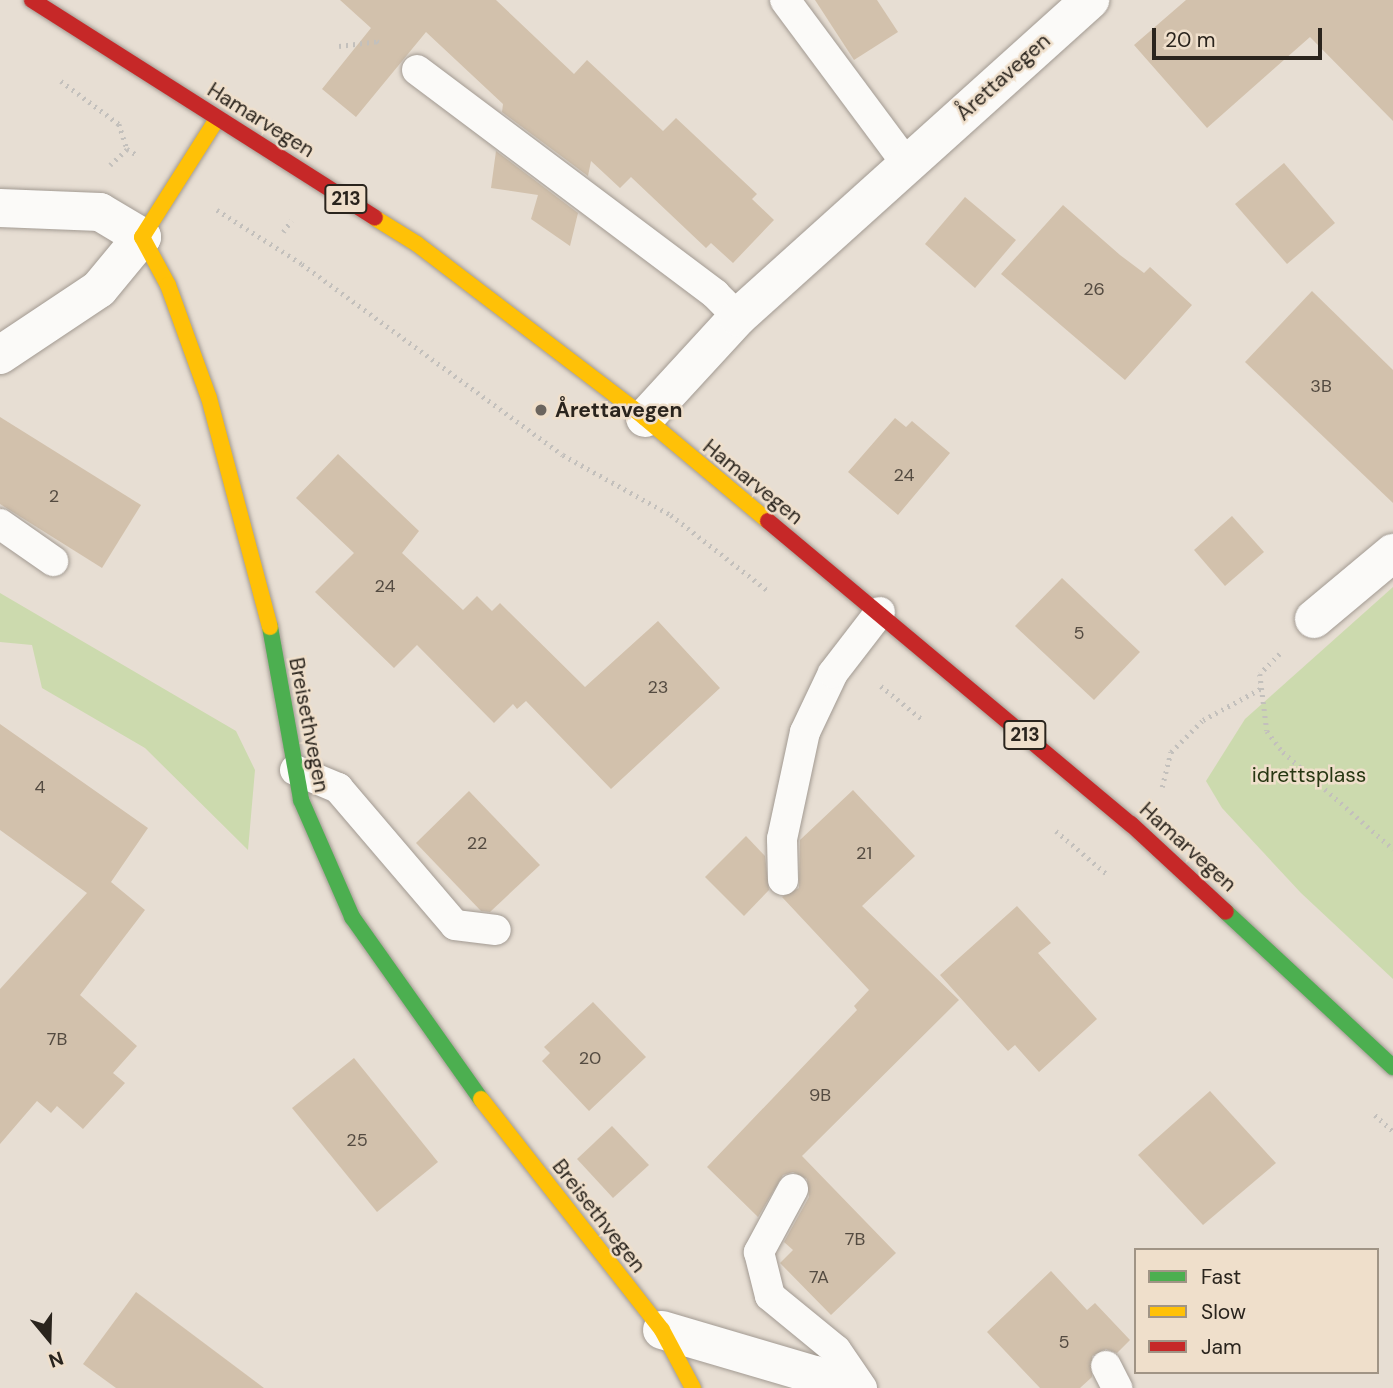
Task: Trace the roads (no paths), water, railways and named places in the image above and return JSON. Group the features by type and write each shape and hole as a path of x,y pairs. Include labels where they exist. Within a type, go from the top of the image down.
{"main road":[{"name":"Hamarvegen","path":"32,0 417,244 645,418 1131,824 1393,1067"},
{"path":"142,237 217,119"},
{"name":"Breisethvegen","path":"142,237 168,285 209,398 264,594 300,800 352,918 458,1069 662,1330 693,1388"}],"street":[{"name":"Årettavegen","path":"645,418 738,317 1090,0"},
{"path":"0,208 100,212 142,237 99,289 0,355"},
{"path":"1314,619 1393,553"},
{"path":"662,1330 815,1375 844,1388"}],"lane":[{"path":"785,0 906,163"},
{"path":"416,70 715,294 738,317"},
{"path":"0,524 53,561"},
{"path":"783,880 782,839 806,732 832,673 880,612"},
{"path":"295,770 338,788 455,925 496,930"},
{"path":"793,1189 759,1252 770,1296 836,1350 862,1388"}],"place":[{"name":"Årettavegen","path":"541,410"}],"park label":[{"name":"idrettsplass","path":"1309,775"}]}
